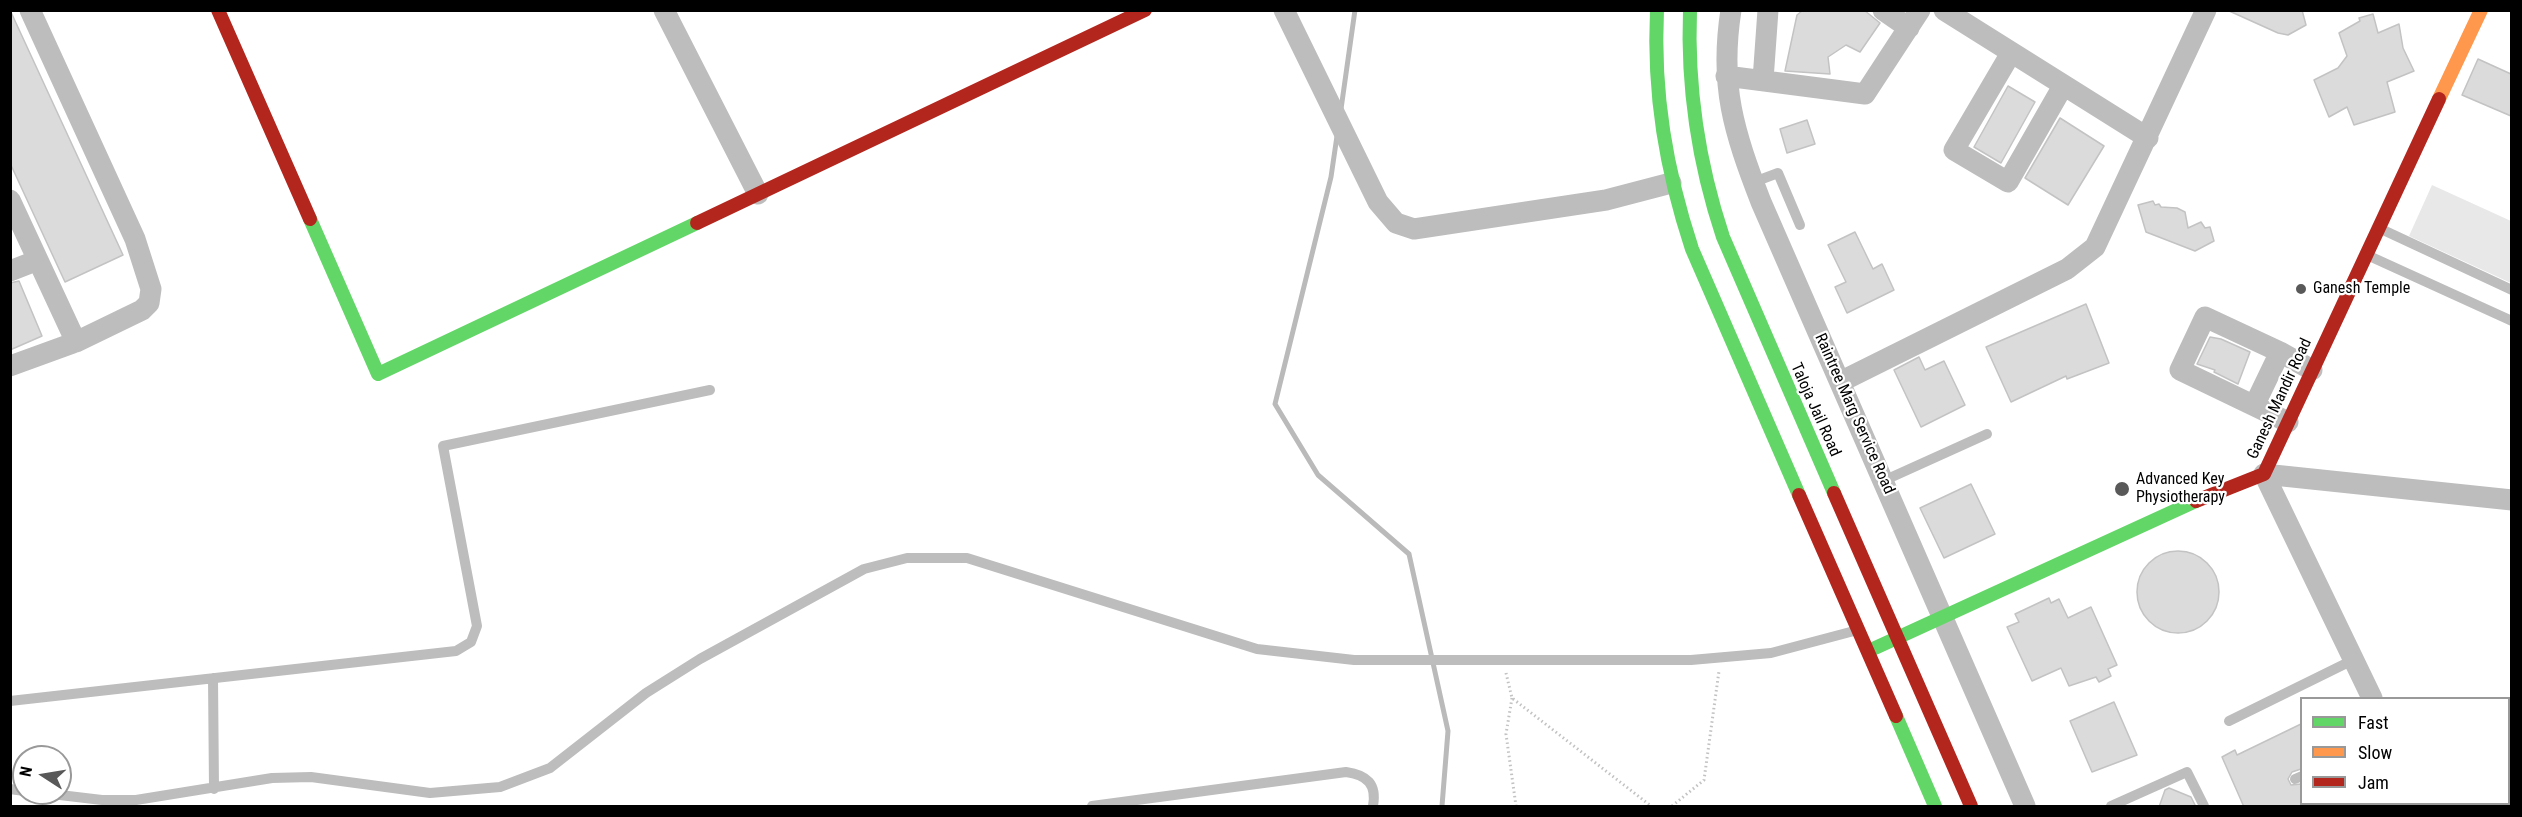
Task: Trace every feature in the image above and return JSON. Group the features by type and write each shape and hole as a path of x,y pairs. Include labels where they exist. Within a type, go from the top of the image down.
{"street":[{"path":"10,366 76,342 142,310 149,303 151,289 135,239 30,10"},
{"path":"218,10 378,374 1145,10"},
{"path":"664,10 758,194"},
{"path":"1284,10 1378,202 1396,223 1414,229 1606,200 1671,183"},
{"name":"Taloja Jail Road","path":"1657,10 1657,100 1660,134 1671,183 1697,260 1872,622 1897,638 1971,807"},
{"name":"Taloja Jail Road","path":"1690,10 1688,69 1692,129 1706,189 1872,622 1867,652 1935,807"},
{"name":"Raintree Marg Service Road","path":"1731,10 1726,76 1732,118 1754,182 2025,807"},
{"path":"1763,80 1768,10"},
{"path":"1726,76 1865,94 1914,19 1883,10"},
{"path":"1944,10 2007,58 2060,91 2148,138"},
{"path":"1840,382 2067,269 2085,257 2103,236 2206,10"},
{"name":"Ganesh Mandir Road","path":"1867,652 2226,487 2264,474 2481,10"},
{"path":"2007,58 1954,150 2008,182 2060,91"},
{"path":"10,200 76,342"},
{"path":"10,271 38,260"},
{"path":"2288,422 2255,404 2180,370 2205,317 2280,352 2312,370"},
{"path":"2255,404 2280,352"},
{"path":"2264,474 2511,500"},
{"path":"2264,474 2355,659 2371,697"}],"lane":[{"path":"1754,182 1778,173 1800,225"},
{"path":"2378,228 2511,290"},
{"path":"2366,255 2511,321"},
{"path":"10,701 456,651 471,642 477,626 443,458 443,446 710,390"},
{"path":"1883,481 1987,434"},
{"path":"72,796 102,800 136,800 272,778 311,777 430,793 500,787 550,768 646,693 700,659 864,569 907,558 967,558 1257,649 1354,660 1691,660 1771,653 1872,622"},
{"path":"2229,721 2355,659"},
{"path":"213,678 214,789"},
{"path":"1092,807 1346,771 1361,774 1371,782 1375,795 1373,807"},
{"path":"2111,807 2187,772 2204,807"}],"path":[{"path":"1672,807 1704,780 1721,657"},
{"path":"1503,660 1512,698 1506,734 1516,807"},
{"path":"1512,698 1651,807"}],"shaded area":[{"path":"2432,185 2511,221 2511,283 2409,236"}],"building":[{"path":"10,10 123,255 65,282 10,163"},
{"path":"1803,10 1864,10 1880,23 1860,52 1846,45 1828,57 1830,74 1785,71 1797,15"},
{"path":"2227,10 2302,10 2306,25 2288,35 2278,33"},
{"path":"2373,14 2378,33 2399,24 2403,48 2414,71 2387,82 2395,112 2354,125 2347,107 2329,117 2314,80 2338,68 2347,56 2339,33 2360,21 2359,18"},
{"path":"2478,59 2511,74 2511,116 2462,95"},
{"path":"2008,86 2035,102 2001,163 1974,147"},
{"path":"2060,118 2104,146 2068,205 2025,178"},
{"path":"1807,120 1815,144 1787,153 1780,129"},
{"path":"2153,201 2155,205 2177,208 2185,212 2188,228 2201,222 2205,228 2210,227 2214,241 2195,251 2146,232 2138,205"},
{"path":"1855,232 1873,269 1882,264 1894,290 1847,313 1835,287 1846,282 1828,245"},
{"path":"19,281 42,336 10,350 10,283"},
{"path":"2086,304 2109,363 2067,379 2066,376 2011,402 1986,347"},
{"path":"2210,337 2221,339 2250,352 2238,384 2214,372 2215,370 2197,364"},
{"path":"1919,357 1925,370 1944,361 1965,405 1921,427 1894,370"},
{"path":"1971,484 1995,534 1944,558 1920,508"},
{"path":"2178,551 2194,554 2207,563 2216,576 2219,592 2216,608 2207,621 2194,630 2178,633 2162,630 2149,621 2140,608 2137,592 2140,576 2149,563 2162,554"},
{"path":"2049,598 2051,603 2059,599 2068,618 2091,607 2117,665 2108,669 2111,676 2099,682 2096,677 2069,686 2061,668 2032,681 2007,627 2019,622 2015,614"},
{"path":"2114,702 2137,755 2092,772 2070,721"},
{"path":"2300,724 2300,769 2292,772 2288,779 2291,785 2300,784 2301,807 2244,807 2222,757 2235,750 2237,755"},
{"path":"2169,788 2191,797 2196,807 2159,807 2165,790"}],"waterway":[{"path":"1341,109 1355,10"},
{"path":"1337,136 1331,177 1275,404 1318,475 1409,554 1448,731 1442,806"}],"traffic: fast":[{"path":"1657,10 1659,102 1668,161 1683,219 1692,249 1799,495"},
{"path":"1690,10 1690,68 1696,125 1714,209 1723,237 1834,493"},
{"path":"310,219 378,374 697,223"},
{"path":"1875,648 2196,501"},
{"path":"1896,716 1935,806"}],"traffic: slow":[{"path":"2439,99 2481,10"}],"traffic: jam":[{"path":"218,10 310,219"},
{"path":"697,223 1145,10"},
{"path":"2196,501 2264,474 2439,99"},
{"path":"1834,493 1971,806"},
{"path":"1799,495 1896,716"}],"place":[{"name":"Ganesh Temple","path":"2301,289"},
{"name":"Advanced Key Physiotherapy","path":"2122,489"}]}
